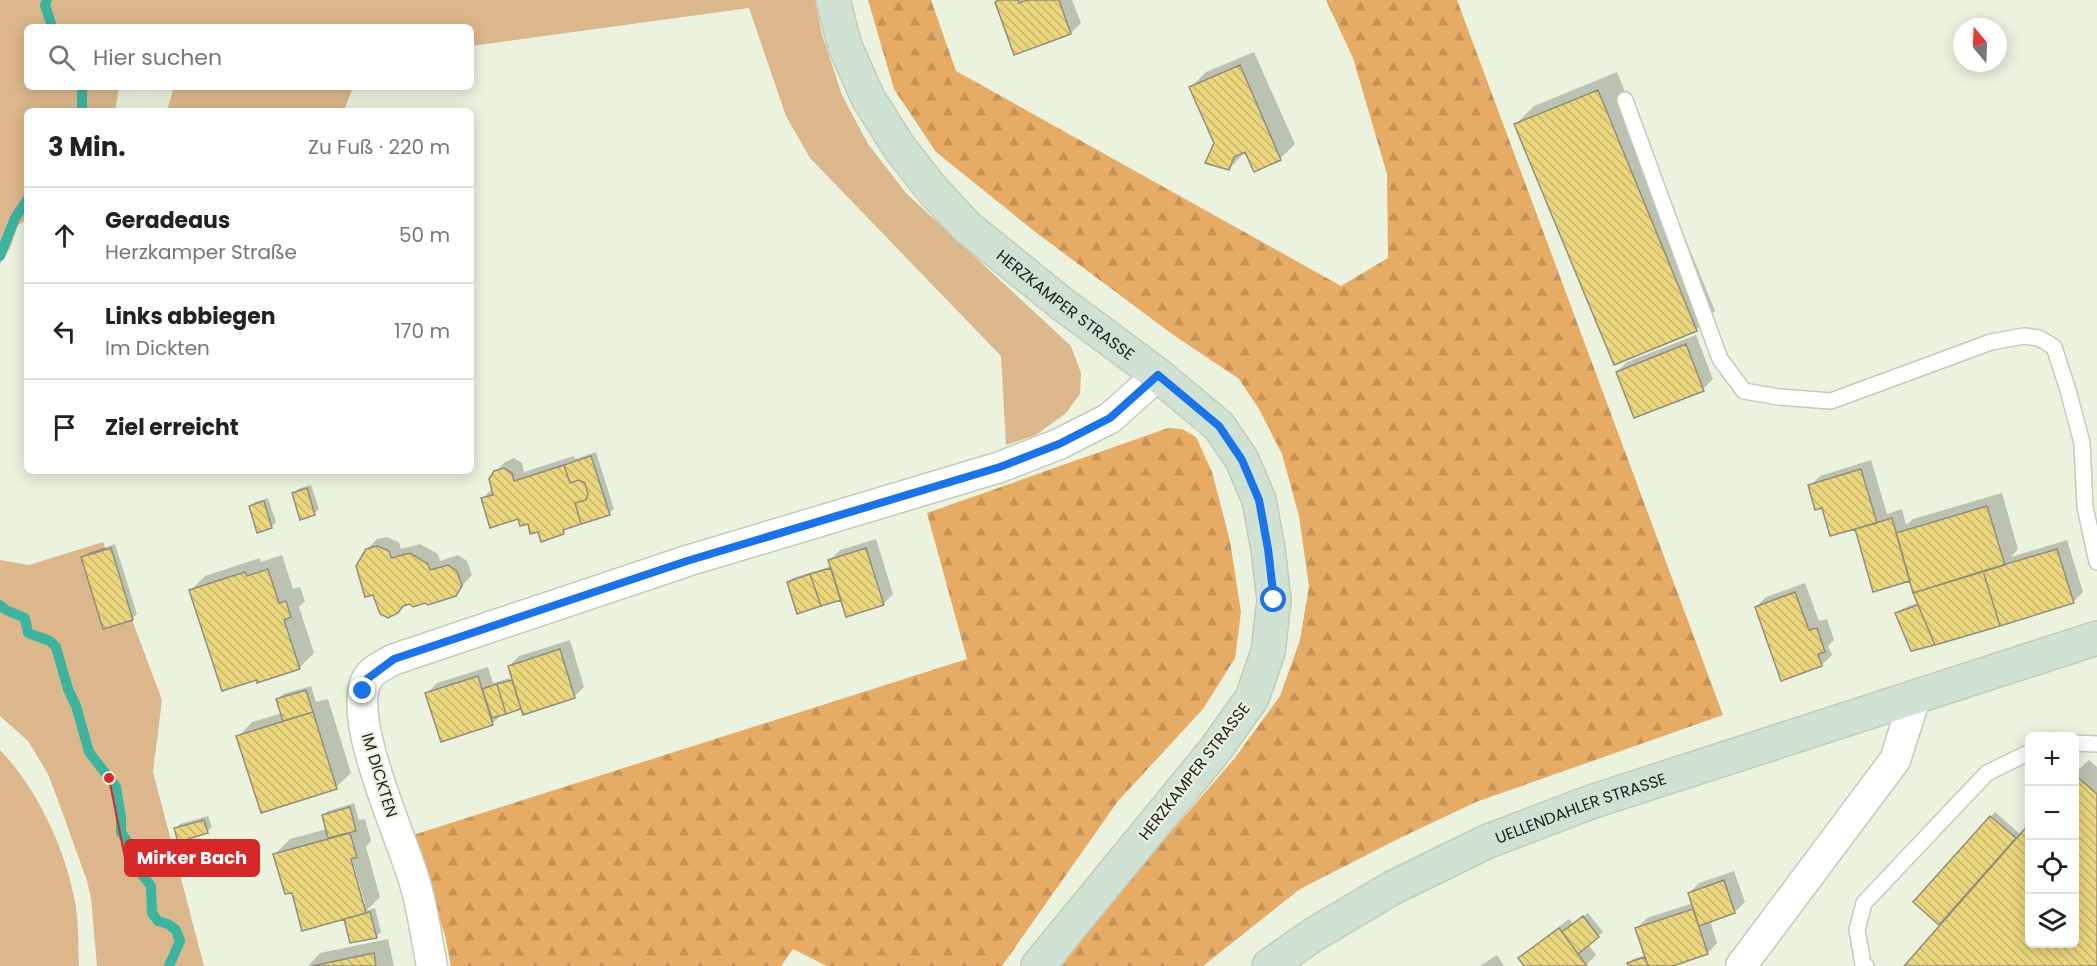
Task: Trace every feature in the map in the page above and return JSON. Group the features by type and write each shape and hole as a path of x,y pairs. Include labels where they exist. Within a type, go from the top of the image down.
{"main road":[{"name":"HERZKAMPER STRASSE","path":"833,0 845,46 868,98 899,147 931,188 967,227 1061,303 1158,375 1219,426 1242,460 1259,500 1274,600 1268,652 1252,698 1215,750 1038,966"},
{"name":"UELLENDAHLER STRASSE","path":"1269,966 1313,935 1392,888 1486,842 1591,802 2097,638"}],"street":[{"name":"IM DICKTEN","path":"432,966 415,881 376,773 361,708 367,679 381,667 394,659 687,561 1000,467 1059,444 1110,418 1158,375"},
{"path":"1741,966 1895,760 1915,698"}],"lane":[{"path":"1624,100 1720,360 1744,391 1779,397 1830,401 1991,342 2024,336 2039,338 2054,347 2082,443 2085,507 2097,562"},
{"path":"2079,743 2097,744"},
{"path":"1866,966 1863,964 1857,930 1864,903 1987,773 2025,754"}],"shaded area":[{"path":"0,0 815,0 822,34 842,95 868,144 906,193 1071,346 1081,373 1080,394 1066,413 1036,435 1006,445 1001,356 810,158 786,116 749,8 474,46 474,24 24,24 24,90 118,90 116,108 24,108 24,222 18,225 10,248 0,264"},
{"path":"173,90 352,90 345,108 168,108"},
{"path":"103,542 162,700 153,772 204,966 97,966 91,898 87,881 48,774 28,741 0,716 0,560 29,565"},
{"path":"0,750 37,799 56,838 76,905 79,966 0,966"}],"green space":[{"path":"868,0 931,0 956,71 1341,286 1388,258 1387,174 1353,58 1326,0 1457,0 1723,715 1476,802 1402,837 1300,889 1203,966 1062,966 1106,907 1234,759 1280,696 1300,640 1309,586 1299,516 1282,454 1259,409 1239,379 1172,334 1034,231 936,152 894,89"},
{"path":"1168,428 1182,429 1196,437 1212,472 1230,541 1241,612 1235,658 1203,709 1118,801 1002,966 827,966 793,949 781,966 451,966 445,936 413,835 967,659 927,513"}],"building":[{"path":"1018,0 1019,3 1027,0 1059,0 1071,34 1014,55 995,2"},
{"path":"1240,65 1281,160 1254,172 1245,152 1234,157 1229,170 1205,163 1214,143 1189,87"},
{"path":"1598,90 1697,331 1614,365 1514,124"},
{"path":"1686,344 1704,391 1634,418 1616,372"},
{"path":"591,456 610,515 581,524 575,503 586,500 588,494 585,483 579,480 570,483 564,465"},
{"path":"564,465 570,483 579,480 585,483 588,494 586,500 575,503 581,524 563,530 564,534 541,542 538,532 530,534 528,524 520,526 518,519 490,528 481,498 493,495 489,479 494,471 504,468 512,473 514,481"},
{"path":"1861,469 1877,523 1830,536 1822,508 1815,510 1808,485"},
{"path":"307,488 315,515 300,520 292,493"},
{"path":"264,501 272,528 257,533 249,506"},
{"path":"1987,506 2005,565 1913,593 1896,533"},
{"path":"1892,518 1910,581 1873,592 1855,529"},
{"path":"377,546 389,551 391,558 410,553 428,564 430,570 448,565 457,571 462,586 456,596 428,605 425,603 413,607 410,604 403,606 398,613 388,618 380,614 373,595 365,597 356,566 366,549"},
{"path":"111,548 133,620 103,629 81,557"},
{"path":"866,548 884,605 846,617 828,560"},
{"path":"2057,549 2074,603 2000,626 1983,571"},
{"path":"831,568 841,600 821,606 810,574"},
{"path":"268,569 279,603 286,601 291,617 284,620 300,669 257,683 257,680 222,691 189,590 245,572 247,576"},
{"path":"1983,571 2000,626 1935,645 1913,593"},
{"path":"810,574 821,606 797,614 787,582"},
{"path":"1795,592 1809,630 1817,628 1825,652 1818,654 1822,666 1781,681 1755,607"},
{"path":"1918,605 1935,645 1911,651 1895,613"},
{"path":"560,649 575,698 523,715 508,666"},
{"path":"478,676 493,725 441,742 425,693"},
{"path":"512,680 521,709 506,714 497,684"},
{"path":"497,684 506,714 492,718 482,689"},
{"path":"306,690 313,712 283,721 276,699"},
{"path":"313,712 337,789 261,813 236,736"},
{"path":"2079,778 2097,794 2097,966 1904,966 2025,829 2025,948 2079,948"},
{"path":"350,807 356,831 328,838 322,815"},
{"path":"1990,816 2016,838 1939,925 1913,902"},
{"path":"204,820 208,833 178,842 174,828"},
{"path":"350,833 357,857 351,859 366,913 302,931 292,893 285,894 273,854"},
{"path":"1724,880 1735,913 1699,926 1688,893"},
{"path":"1693,909 1708,954 1673,966 1648,966 1635,928"},
{"path":"370,912 377,938 350,943 344,919"},
{"path":"1583,916 1599,937 1578,954 1562,932"},
{"path":"1559,928 1587,966 1524,966 1518,958"},
{"path":"374,953 376,966 312,966"},
{"path":"1645,957 1648,966 1628,966 1627,963"}],"waterway":[{"path":"47,0 45,5 51,24"},
{"path":"82,90 82,108"},
{"path":"0,256 15,218 24,204"},
{"path":"0,605 25,618 28,633 50,641 56,647 89,752 116,787 121,832 135,854 143,876 151,886 152,913 158,921 176,930 180,941 169,966"}],"place":[{"name":"Mirker Bach","path":"109,778"}],"route":[{"path":"363,691 367,679 394,659 687,561 1000,467 1059,444 1110,418 1158,375 1219,426 1242,460 1259,500 1274,600"}]}
